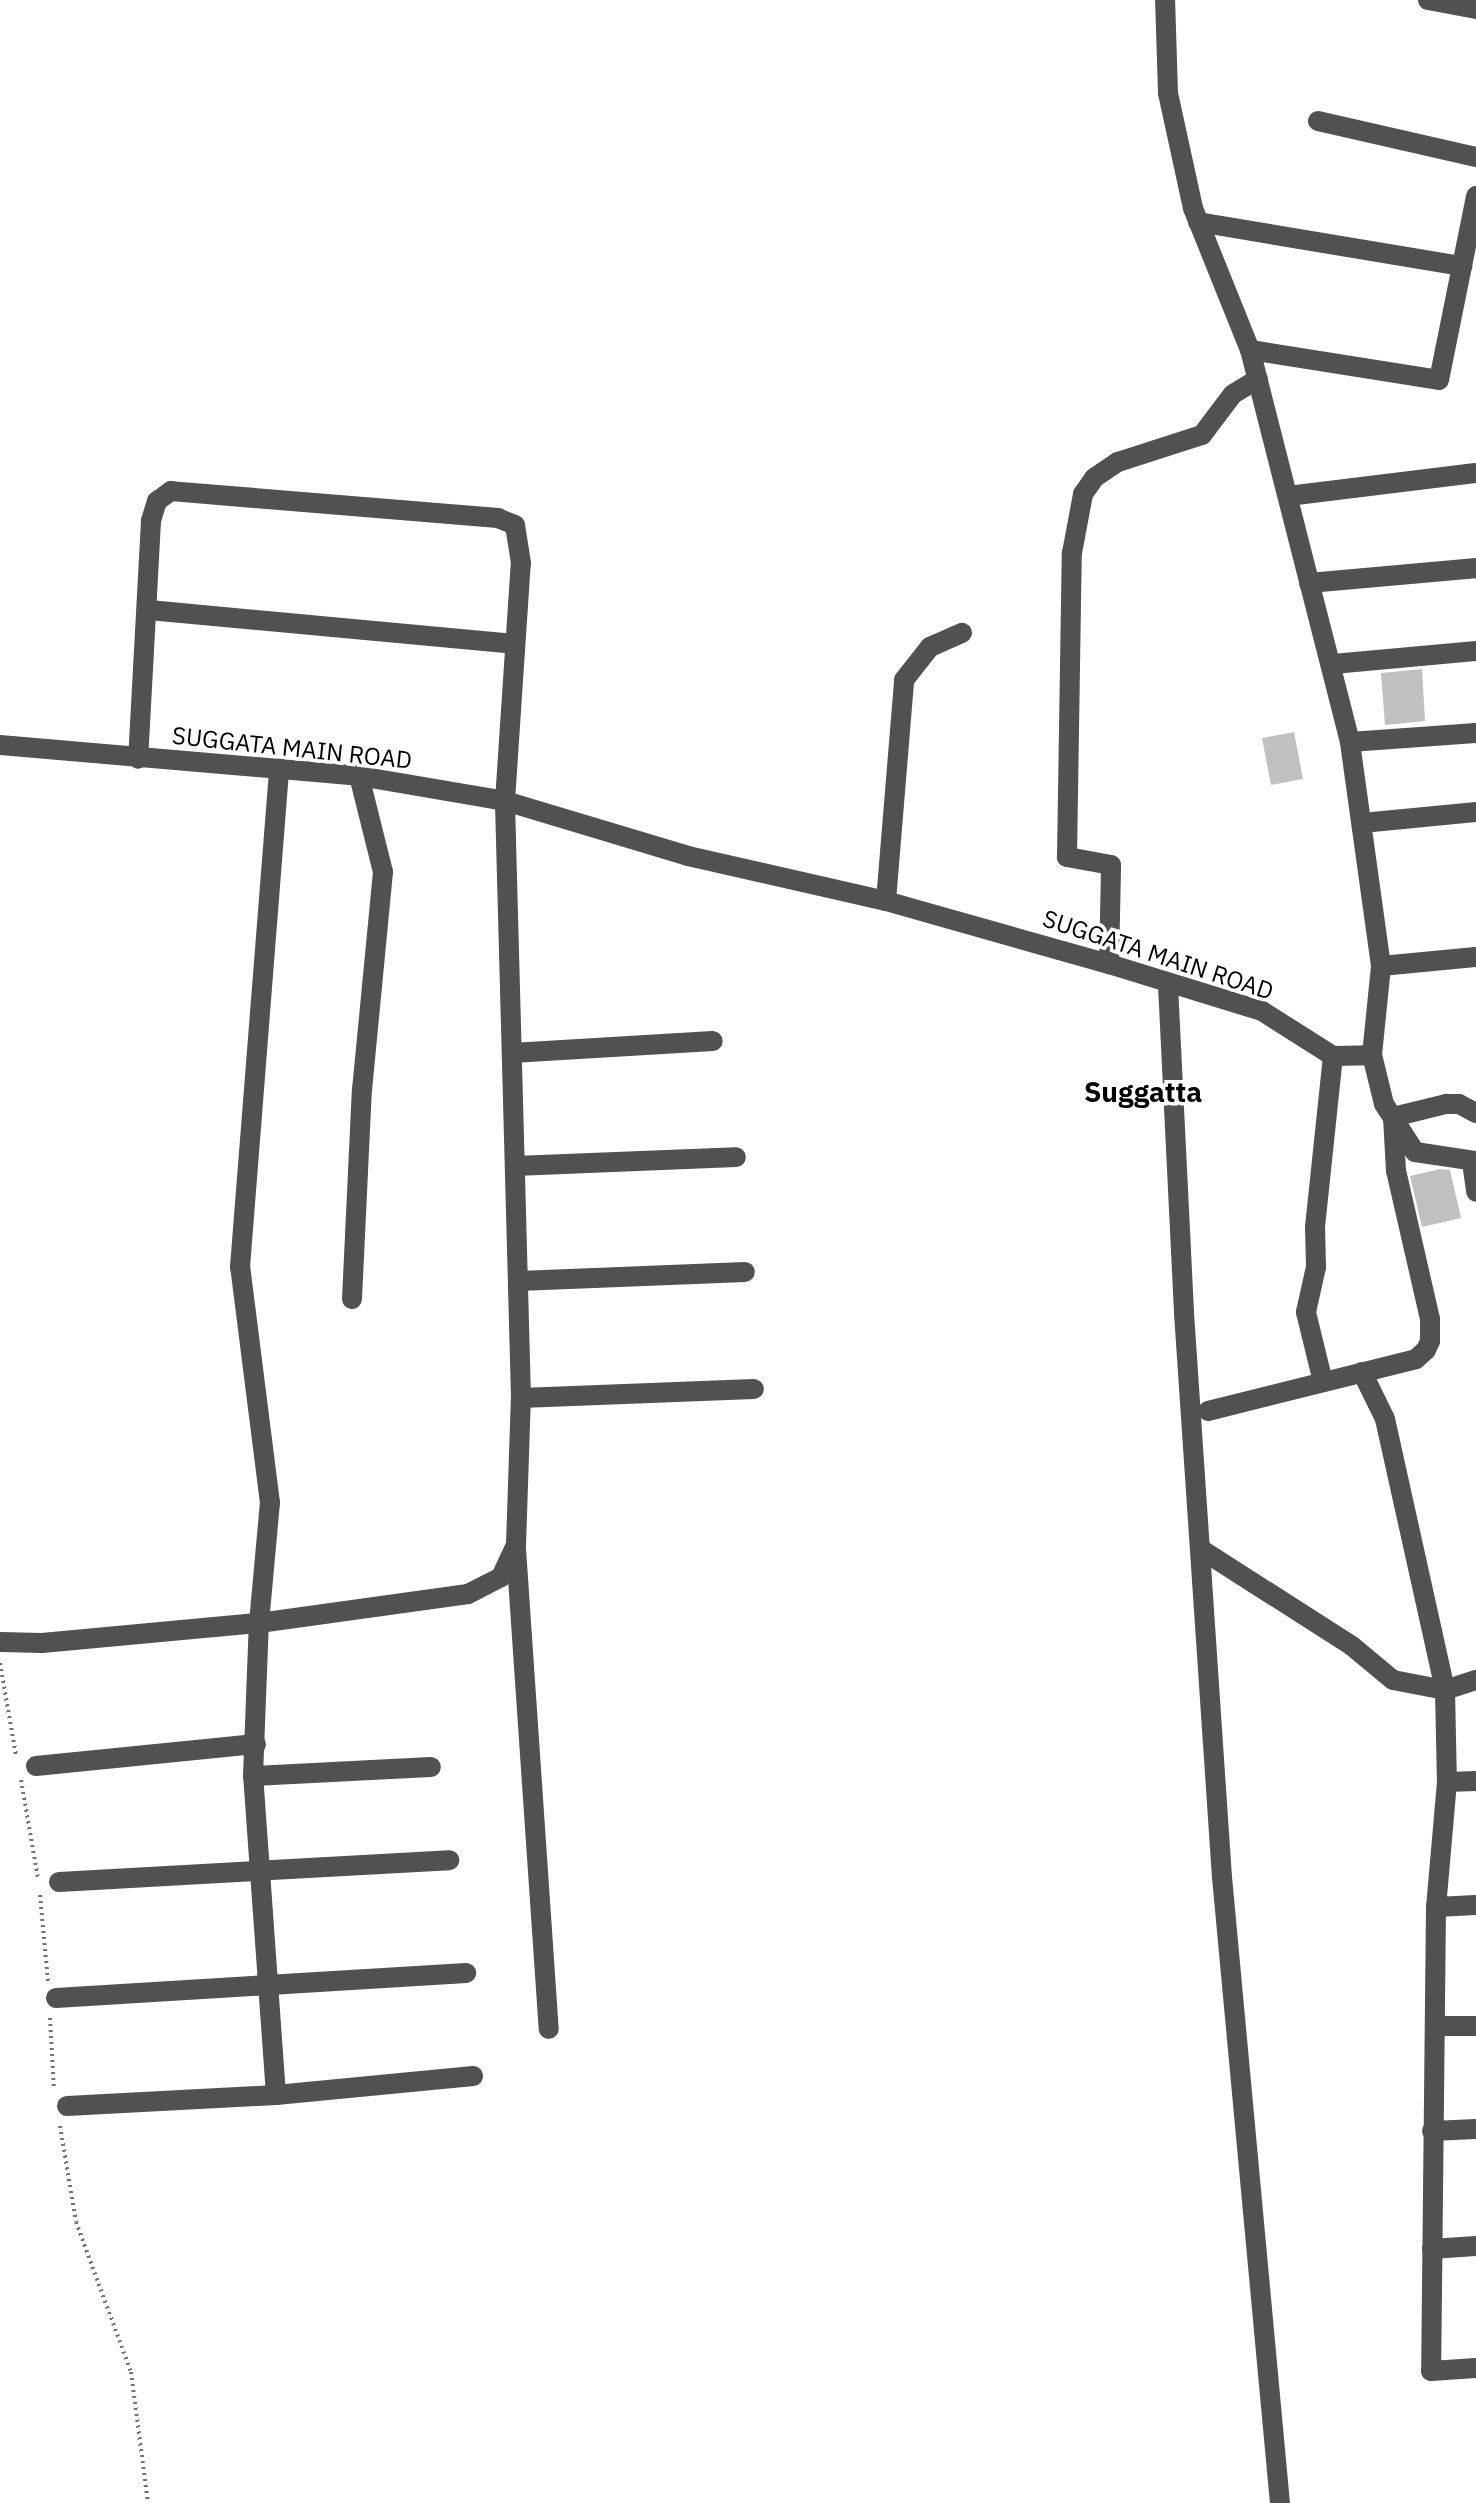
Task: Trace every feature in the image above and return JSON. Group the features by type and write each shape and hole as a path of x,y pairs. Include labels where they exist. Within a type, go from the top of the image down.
{"street":[{"path":"1165,0 1168,93 1198,222 1250,350 1309,583 1333,664 1350,742 1381,966 1372,1055 1384,1104 1415,1152 1474,1162 1476,1192"},
{"path":"1428,0 1476,9"},
{"path":"1318,121 1476,157"},
{"path":"1250,350 1439,380 1476,196"},
{"path":"1198,222 1462,266"},
{"path":"1109,964 1111,865 1067,857 1072,553 1083,494 1094,478 1118,462 1202,435 1233,394 1258,379"},
{"path":"1288,496 1476,473"},
{"path":"138,759 149,610 151,521 157,501 171,491 498,518 515,525 520,545 505,801 521,1398 516,1545 549,2029"},
{"path":"1309,583 1476,568"},
{"path":"149,610 514,644"},
{"path":"886,901 904,680 930,647 962,633"},
{"path":"1333,664 1476,651"},
{"path":"1350,742 1476,733"},
{"name":"SUGGATA MAIN ROAD","path":"0,745 359,776 505,801 688,856 886,901 1262,1011 1333,1056"},
{"path":"276,2095 253,1776 259,1623 270,1503 240,1267 279,769"},
{"path":"352,1299 362,1090 383,872 359,776"},
{"path":"1362,823 1476,812"},
{"path":"1381,966 1476,957"},
{"path":"1168,985 1184,1313 1222,1877 1280,2503"},
{"path":"512,1053 713,1041"},
{"path":"1323,1382 1306,1312 1316,1267 1315,1227 1333,1056 1372,1055"},
{"path":"1393,1117 1446,1104 1459,1104 1476,1113"},
{"path":"1208,1411 1416,1359 1430,1341 1430,1319 1396,1171 1393,1117"},
{"path":"515,1166 736,1157"},
{"path":"519,1281 745,1272"},
{"path":"1362,1372 1385,1419 1388,1447 1445,1690 1447,1782 1436,1907 1431,2371 1476,2368"},
{"path":"521,1398 754,1389"},
{"path":"0,1642 42,1643 259,1623 468,1594 501,1577 516,1545"},
{"path":"1202,1550 1352,1646 1393,1680 1445,1690 1476,1680"},
{"path":"36,1766 256,1744"},
{"path":"253,1776 431,1767"},
{"path":"1447,1782 1476,1781"},
{"path":"59,1882 449,1860"},
{"path":"1436,1907 1476,1905"},
{"path":"56,1998 466,1973"},
{"path":"1435,2026 1476,2026"},
{"path":"67,2106 276,2095 473,2076"},
{"path":"1432,2131 1476,2129"},
{"path":"1432,2249 1476,2246"}],"building":[{"path":"1422,669 1425,721 1385,725 1381,673"},
{"path":"1294,732 1303,779 1271,785 1262,738"},
{"path":"1440,1169 1450,1170 1461,1218 1422,1227 1410,1176"}],"district":[{"name":"Suggatta","path":"1143,1092"}]}
